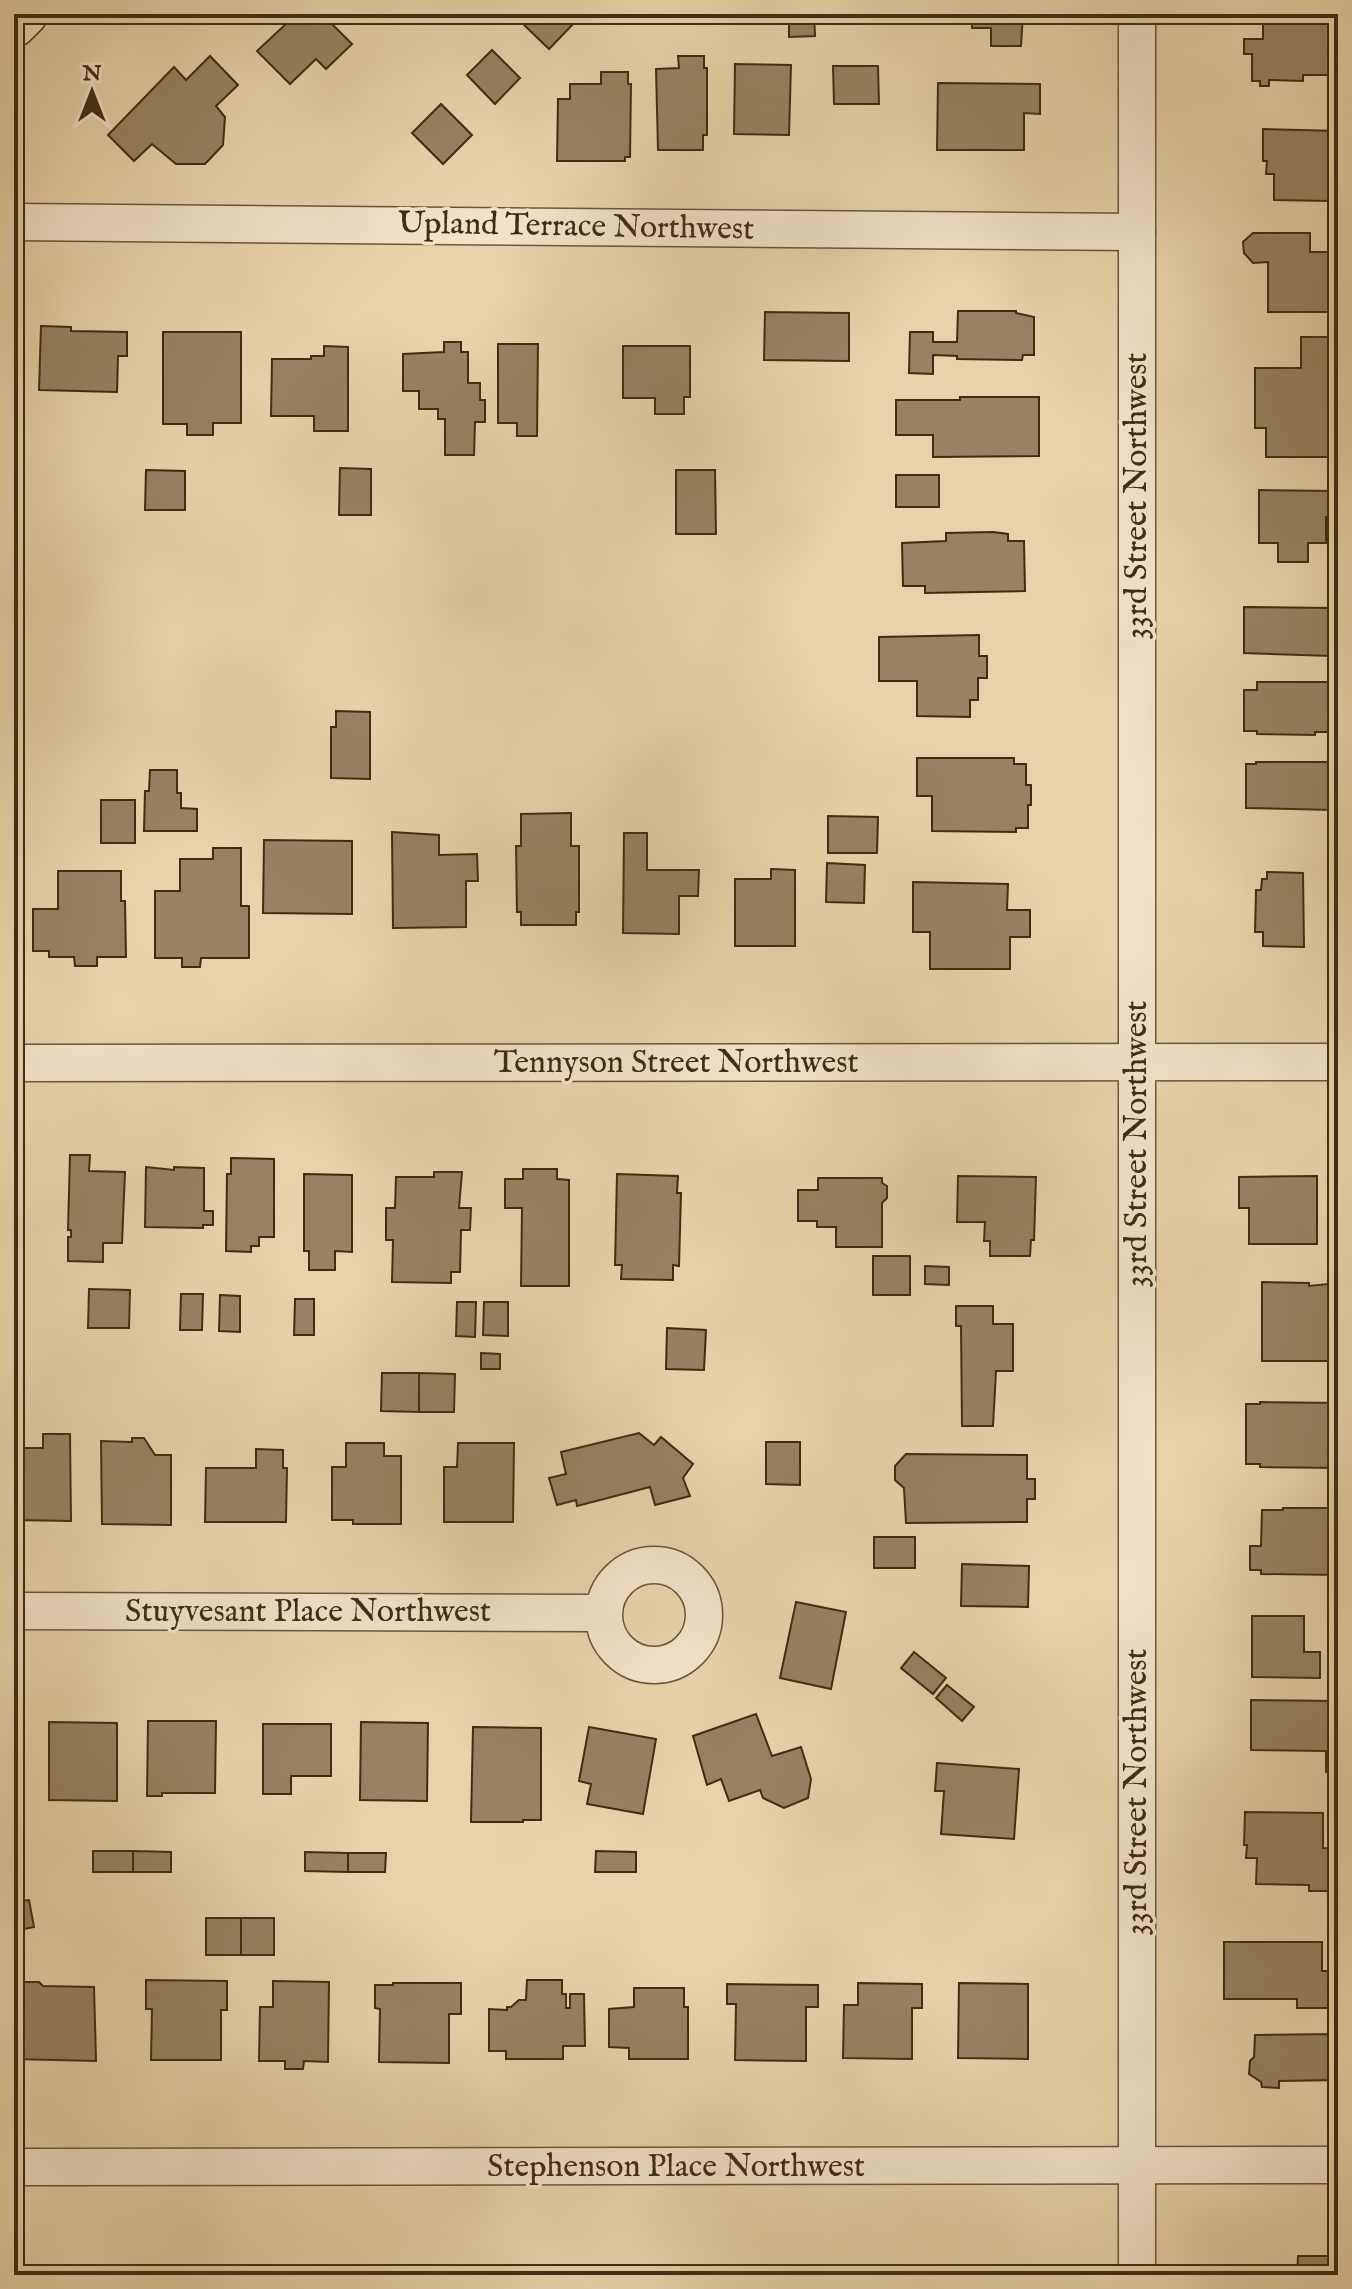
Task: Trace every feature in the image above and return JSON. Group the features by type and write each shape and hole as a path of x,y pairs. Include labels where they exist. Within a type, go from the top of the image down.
{"street":[{"path":"14,25 25,14"},
{"name":"33rd Street Northwest","path":"1137,14 1137,2275"},
{"name":"Upland Terrace Northwest","path":"14,222 1137,232"},
{"name":"Tennyson Street Northwest","path":"14,1063 1338,1062"},
{"name":"Stuyvesant Place Northwest","path":"14,1611 603,1613"},
{"name":"Stephenson Place Northwest","path":"14,2167 1338,2165"}],"building":[{"path":"288,14 322,14 352,44 326,69 316,59 290,84 257,51 287,23 283,18"},
{"path":"530,14 571,14 577,20 549,49 522,23"},
{"path":"789,14 814,14 815,36 789,37"},
{"path":"972,14 1023,14 1021,46 991,46 991,28 972,28"},
{"path":"1263,14 1338,14 1338,75 1303,75 1303,81 1269,80 1269,86 1260,86 1260,81 1252,81 1252,54 1244,54 1244,39 1263,39"},
{"path":"492,50 520,78 495,104 467,75"},
{"path":"210,56 238,85 216,106 225,117 223,145 205,164 176,164 152,144 134,161 108,135 174,67 186,80"},
{"path":"678,56 704,56 704,68 707,68 707,135 703,135 703,150 658,150 656,69 679,68"},
{"path":"735,64 791,65 789,135 734,134"},
{"path":"833,66 878,66 879,104 834,104"},
{"path":"601,72 628,72 628,84 631,84 630,157 625,157 625,161 557,161 558,99 570,99 570,84 601,84"},
{"path":"938,83 1040,84 1040,114 1024,113 1024,150 937,150"},
{"path":"441,104 472,135 443,164 412,133"},
{"path":"1263,129 1338,131 1338,196 1329,195 1329,201 1274,200 1274,174 1266,174 1267,161 1263,161"},
{"path":"1253,233 1310,233 1310,252 1334,252 1334,312 1268,312 1268,262 1253,263 1244,253 1243,242"},
{"path":"958,311 1016,311 1034,317 1034,355 1023,355 1022,360 957,359 957,356 933,355 933,374 909,373 910,332 933,332 933,342 957,342"},
{"path":"765,312 849,313 849,361 764,360"},
{"path":"41,326 71,327 71,331 127,332 127,356 118,356 117,392 39,390"},
{"path":"163,332 241,332 241,423 213,423 213,435 187,435 187,424 163,424"},
{"path":"1301,337 1338,337 1338,457 1266,457 1266,428 1255,428 1255,368 1301,368"},
{"path":"444,342 461,342 461,352 468,352 468,383 480,383 480,400 485,400 485,422 475,422 474,455 445,455 445,419 438,419 438,409 419,409 419,391 403,391 403,354 444,352"},
{"path":"498,344 538,344 537,436 517,436 517,423 498,423"},
{"path":"324,346 348,347 348,431 314,431 314,416 271,416 272,359 324,356"},
{"path":"623,346 690,346 690,397 684,397 684,414 655,414 655,398 623,398"},
{"path":"960,397 1039,397 1039,456 933,457 933,435 896,435 896,400 960,400"},
{"path":"340,468 371,469 371,515 339,515"},
{"path":"146,470 185,471 185,510 145,510"},
{"path":"676,470 715,470 716,534 676,534"},
{"path":"896,475 939,475 939,507 896,507"},
{"path":"1259,490 1338,491 1338,517 1326,517 1326,543 1308,543 1308,562 1278,562 1278,543 1259,543"},
{"path":"946,533 1008,534 1008,541 1024,541 1025,591 925,593 925,586 903,586 902,543 946,541"},
{"path":"1244,607 1332,608 1331,656 1244,653"},
{"path":"979,635 979,656 987,656 987,678 978,678 978,700 970,700 970,717 917,716 917,681 879,681 879,637"},
{"path":"1257,682 1338,682 1338,732 1315,732 1315,735 1244,731 1244,690 1257,690"},
{"path":"336,711 370,712 370,779 331,778 331,727 336,727"},
{"path":"917,758 1014,758 1014,764 1026,764 1026,785 1031,785 1028,828 1016,828 1016,832 932,831 932,796 917,796"},
{"path":"1332,762 1332,810 1246,808 1246,764"},
{"path":"150,770 177,770 177,793 181,793 181,808 197,809 197,831 144,831 145,791 149,791"},
{"path":"101,800 135,800 135,843 101,843"},
{"path":"571,813 571,846 579,846 579,912 576,912 576,925 521,925 521,912 517,912 516,846 521,846 521,814"},
{"path":"828,816 878,817 877,853 828,853"},
{"path":"392,832 439,835 439,855 477,854 478,881 466,881 466,927 393,928"},
{"path":"624,833 647,833 647,870 699,870 698,896 679,896 679,934 623,933"},
{"path":"264,840 352,841 352,914 263,913"},
{"path":"213,848 241,848 241,906 249,906 249,958 201,958 200,967 182,967 182,958 155,958 155,891 180,891 180,859 213,859"},
{"path":"827,863 865,865 864,903 826,902"},
{"path":"771,869 795,870 795,946 735,946 735,879 771,879"},
{"path":"58,871 121,871 126,957 97,957 97,966 75,966 74,957 49,957 49,951 33,951 33,909 58,909"},
{"path":"1267,872 1303,873 1304,947 1263,946 1263,932 1255,932 1256,890 1261,890 1262,879 1267,879"},
{"path":"913,882 1008,884 1007,910 1030,910 1030,937 1010,937 1010,969 930,969 930,932 913,932"},
{"path":"1330,902 1338,902 1338,942 1329,942"},
{"path":"70,1155 90,1155 89,1171 125,1172 122,1243 103,1243 103,1262 68,1261 68,1237 71,1237 71,1230 68,1230"},
{"path":"231,1158 274,1159 274,1237 259,1237 259,1246 251,1246 251,1252 226,1251 227,1174 231,1174"},
{"path":"146,1167 174,1170 174,1167 204,1168 204,1211 213,1211 213,1225 203,1225 203,1228 145,1227"},
{"path":"523,1169 557,1169 557,1179 569,1180 569,1286 521,1286 522,1208 505,1208 505,1179 523,1179"},
{"path":"434,1172 462,1172 459,1208 471,1208 470,1230 461,1230 460,1272 451,1272 451,1283 392,1282 393,1240 386,1240 386,1208 395,1208 396,1177 434,1177"},
{"path":"304,1174 352,1175 352,1252 335,1251 335,1270 309,1270 309,1251 304,1251"},
{"path":"617,1174 678,1176 677,1193 681,1193 679,1266 673,1265 673,1280 621,1279 622,1265 615,1265"},
{"path":"958,1176 1036,1177 1034,1240 1031,1240 1030,1256 990,1256 990,1241 984,1241 985,1222 957,1222"},
{"path":"1317,1176 1317,1244 1249,1244 1249,1208 1239,1208 1239,1177"},
{"path":"818,1178 882,1178 882,1183 887,1186 887,1198 882,1203 882,1247 836,1247 836,1227 817,1227 817,1221 798,1221 798,1190 818,1190"},
{"path":"14,1186 24,1186 24,1220 14,1220"},
{"path":"1334,1186 1338,1186 1338,1225 1333,1225"},
{"path":"873,1256 910,1256 910,1295 873,1295"},
{"path":"925,1266 949,1267 949,1285 925,1284"},
{"path":"1262,1282 1309,1283 1309,1286 1338,1283 1338,1361 1262,1361"},
{"path":"89,1289 130,1290 129,1328 88,1328"},
{"path":"181,1294 203,1294 202,1330 180,1330"},
{"path":"220,1295 240,1296 240,1332 219,1331"},
{"path":"295,1299 314,1299 314,1335 294,1335"},
{"path":"457,1302 476,1302 475,1337 456,1336"},
{"path":"484,1302 508,1302 508,1336 483,1335"},
{"path":"956,1306 993,1306 993,1324 1013,1324 1013,1371 996,1371 993,1426 962,1426 961,1326 956,1326"},
{"path":"667,1328 706,1330 704,1370 666,1369"},
{"path":"481,1353 500,1354 500,1369 481,1369"},
{"path":"382,1373 419,1373 419,1412 381,1411"},
{"path":"419,1373 455,1374 454,1412 419,1412"},
{"path":"1338,1403 1338,1468 1246,1464 1246,1404"},
{"path":"639,1433 654,1445 661,1437 693,1464 683,1478 690,1496 655,1505 650,1487 577,1506 576,1500 557,1505 549,1478 566,1474 561,1452"},
{"path":"43,1434 70,1434 71,1521 14,1520 14,1448 43,1448"},
{"path":"132,1438 144,1438 155,1455 171,1455 171,1525 102,1524 101,1441 132,1442"},
{"path":"766,1442 800,1442 800,1485 766,1484"},
{"path":"346,1443 384,1443 384,1456 401,1456 401,1524 353,1524 353,1520 332,1520 332,1467 346,1467"},
{"path":"458,1443 514,1443 513,1522 444,1522 444,1467 457,1467"},
{"path":"256,1449 283,1450 283,1468 287,1468 286,1522 205,1522 206,1468 256,1468"},
{"path":"906,1454 1027,1455 1027,1479 1035,1479 1035,1499 1027,1499 1027,1522 906,1523 904,1488 895,1480 895,1466"},
{"path":"1338,1508 1338,1575 1261,1574 1261,1570 1250,1570 1250,1546 1261,1546 1262,1510"},
{"path":"874,1537 915,1537 915,1568 874,1568"},
{"path":"962,1564 1029,1566 1028,1607 961,1606"},
{"path":"796,1602 846,1612 831,1689 780,1678"},
{"path":"1252,1616 1304,1616 1304,1652 1320,1652 1320,1678 1252,1677"},
{"path":"914,1652 946,1678 933,1694 901,1668"},
{"path":"947,1685 974,1707 962,1721 936,1698"},
{"path":"1251,1700 1338,1701 1338,1772 1326,1772 1326,1751 1251,1750"},
{"path":"756,1714 772,1756 801,1747 811,1779 808,1798 784,1808 763,1798 760,1790 729,1801 721,1779 707,1785 693,1736"},
{"path":"148,1721 216,1721 215,1793 147,1796"},
{"path":"49,1722 117,1723 117,1801 49,1800"},
{"path":"361,1722 428,1723 427,1801 360,1800"},
{"path":"263,1724 331,1724 331,1776 291,1776 291,1794 263,1794"},
{"path":"473,1727 541,1728 541,1820 471,1822"},
{"path":"589,1727 656,1739 643,1814 587,1804 591,1784 579,1781"},
{"path":"937,1763 1019,1769 1014,1839 941,1834 944,1791 935,1791"},
{"path":"1245,1812 1323,1813 1323,1848 1338,1849 1338,1891 1309,1891 1309,1885 1256,1884 1257,1858 1246,1858 1247,1845 1244,1845"},
{"path":"93,1851 133,1851 133,1872 93,1872"},
{"path":"133,1851 171,1852 171,1872 133,1872"},
{"path":"596,1851 636,1852 636,1872 595,1872"},
{"path":"305,1852 348,1853 348,1872 305,1871"},
{"path":"348,1853 386,1853 385,1872 348,1872"},
{"path":"29,1900 34,1927 14,1931 14,1902"},
{"path":"206,1918 241,1918 241,1955 206,1955"},
{"path":"241,1918 274,1918 274,1955 241,1955"},
{"path":"1224,1942 1322,1942 1322,1971 1334,1971 1334,2008 1297,2008 1297,1999 1224,1999"},
{"path":"146,1980 227,1981 227,2010 221,2010 221,2060 151,2060 152,2009 146,2009"},
{"path":"527,1980 562,1980 566,2008 570,2008 570,1994 584,1994 585,2046 563,2046 563,2059 506,2059 506,2051 489,2051 489,2009 507,2010 519,2000 526,2000"},
{"path":"273,1981 329,1982 328,2062 304,2061 303,2069 285,2069 285,2061 259,2061 260,2007 273,2007"},
{"path":"18,1982 94,1987 96,2061 14,2059 14,1986"},
{"path":"461,1983 461,2014 449,2014 449,2063 379,2062 380,2009 375,2008 375,1985"},
{"path":"858,1983 922,1984 922,2008 912,2008 912,2059 843,2058 844,2005 858,2005"},
{"path":"959,1983 1028,1984 1028,2059 958,2058"},
{"path":"727,1984 818,1985 818,2007 806,2007 806,2061 735,2060 736,2004 727,2004"},
{"path":"634,1988 684,1988 684,2007 688,2007 688,2059 629,2059 629,2048 609,2047 609,2009 634,2007"},
{"path":"1338,2034 1338,2080 1279,2081 1279,2088 1262,2087 1261,2082 1249,2074 1255,2035"},
{"path":"1298,2256 1338,2256 1338,2275 1297,2275"},
{"path":"744,2271 814,2273 814,2275 744,2275"},
{"path":"526,2272 595,2273 595,2275 526,2275"},
{"path":"629,2272 697,2273 697,2275 629,2275"},
{"path":"850,2272 920,2272 920,2275 850,2275"}]}
